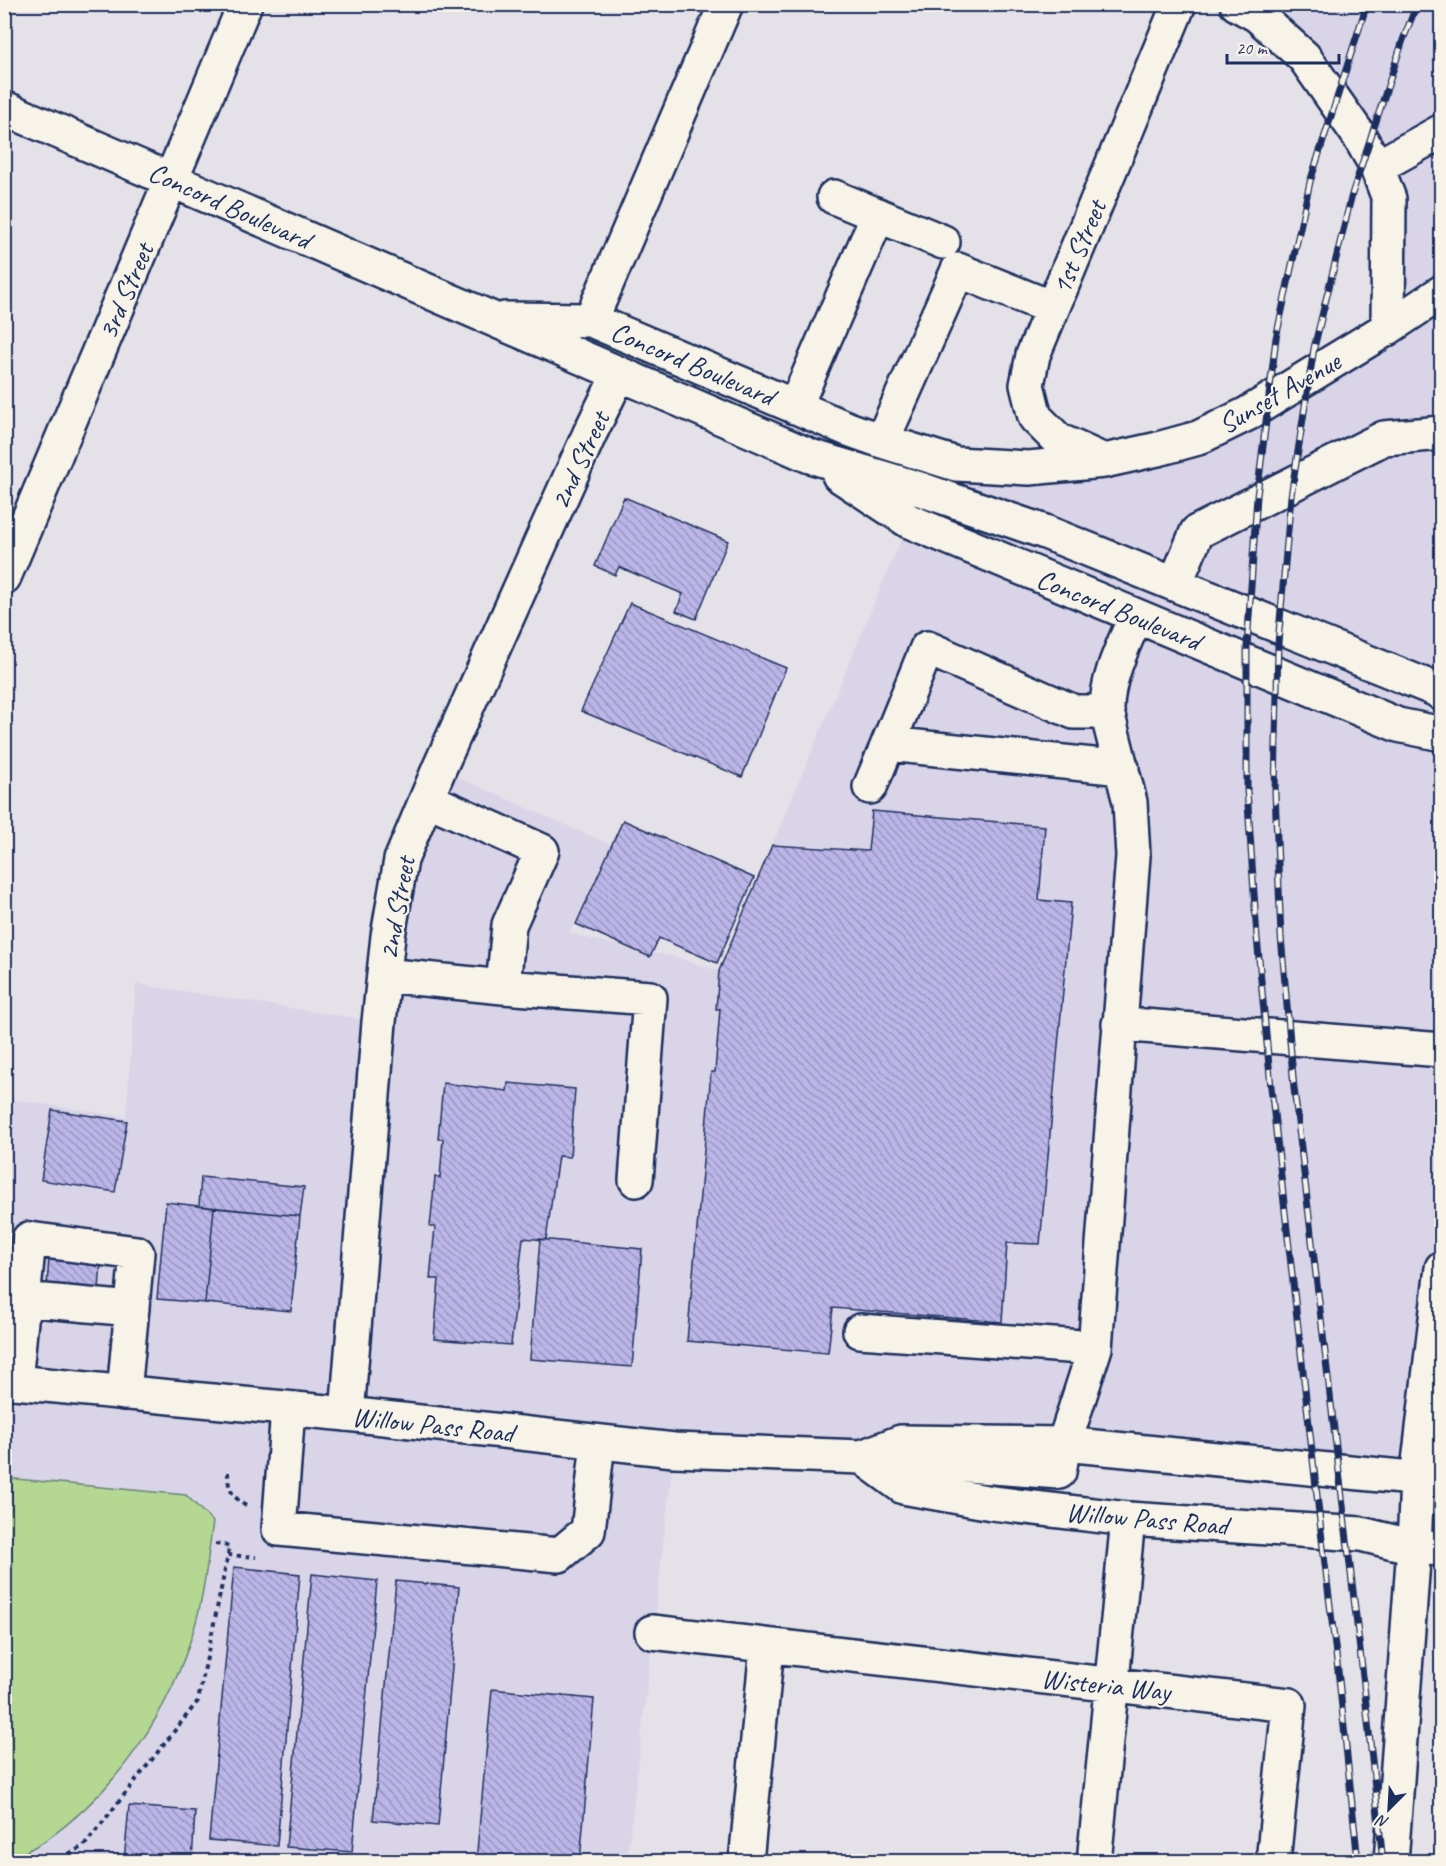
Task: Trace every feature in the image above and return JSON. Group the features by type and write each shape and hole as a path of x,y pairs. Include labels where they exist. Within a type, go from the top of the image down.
{"street":[{"name":"3rd Street","path":"4,577 245,4"},
{"path":"591,320 726,4"},
{"name":"1st Street","path":"1104,461 1058,440 1035,417 1027,385 1033,355 1179,4"},
{"path":"1237,4 1257,15 1304,57 1358,134 1377,166 1389,198 1388,328"},
{"name":"Concord Boulevard","path":"4,108 810,456 920,489 1045,532 1437,690 1442,694"},
{"path":"1377,166 1442,131"},
{"path":"834,197 943,242"},
{"path":"795,407 878,215"},
{"path":"882,441 958,270 1052,308"},
{"name":"Sunset Avenue","path":"1104,461 1198,438 1247,414 1388,328 1442,292"},
{"name":"Concord Boulevard","path":"488,318 591,320 795,407 882,441 956,464 1029,468 1104,461"},
{"name":"2nd Street","path":"347,1414 384,975 401,860 590,433 619,374"},
{"path":"1174,584 1197,532 1384,438 1442,434"},
{"name":"Concord Boulevard","path":"810,456 909,521 1398,725 1442,734"},
{"path":"1064,1444 1095,1348 1133,856 1130,802 1107,712 1107,703 1116,665 1136,616"},
{"path":"870,787 927,648 1074,712 1107,712"},
{"path":"888,744 1122,768"},
{"path":"426,800 542,851 509,925 503,987"},
{"path":"384,975 650,998 636,1180"},
{"path":"1119,1024 1442,1050"},
{"path":"10,1382 23,1299 29,1239 137,1253 124,1393"},
{"path":"1391,1862 1428,1548 1429,1480 1442,1268"},
{"path":"23,1299 132,1309"},
{"path":"860,1331 1095,1348"},
{"name":"Willow Pass Road","path":"10,1382 347,1414 674,1450 862,1457 901,1442 1064,1444 1429,1480"},
{"path":"288,1408 279,1529 559,1555 588,1531 598,1442"},
{"name":"Willow Pass Road","path":"862,1457 903,1486 992,1503 1128,1519 1361,1534 1428,1548"},
{"path":"1094,1862 1128,1519"},
{"name":"Wisteria Way","path":"652,1632 767,1647 1289,1705 1273,1862"},
{"path":"746,1862 767,1647"}],"path":[{"path":"52,1862 84,1846 198,1701 229,1546 215,1544"},
{"path":"228,1555 266,1558"}],"shaded area":[{"path":"1237,5 1441,5 1442,1268 1417,1479 1064,1444 674,1450 627,1861 5,1861 4,1098 126,1117 136,984 379,1022 439,769 611,845 570,933 678,958 719,971 909,521 956,464 1158,449 1388,328 1377,167"}],"green space":[{"path":"5,1478 186,1495 213,1522 196,1622 173,1686 157,1716 119,1772 96,1797 45,1841 9,1862 4,1861"}],"building":[{"path":"624,497 728,541 696,619 676,611 683,594 619,567 615,575 595,566"},
{"path":"630,603 786,668 742,777 581,711"},
{"path":"872,811 1045,826 1039,900 1071,903 1040,1244 1007,1243 1002,1322 833,1308 828,1353 687,1341 711,1072 715,1072 720,1009 716,1009 719,971 772,845 868,851"},
{"path":"623,820 754,878 717,963 659,938 650,957 576,924"},
{"path":"443,1083 507,1091 508,1083 575,1089 570,1157 558,1156 546,1240 523,1238 511,1345 434,1339 439,1279 430,1279 435,1227 430,1227 435,1177 440,1178 443,1139 438,1139"},
{"path":"52,1110 127,1121 115,1192 41,1180"},
{"path":"201,1177 304,1187 300,1216 199,1206"},
{"path":"166,1202 214,1208 205,1303 157,1299"},
{"path":"214,1208 300,1216 291,1311 205,1303"},
{"path":"540,1239 642,1249 632,1367 530,1359"},
{"path":"49,1258 101,1262 98,1303 46,1299"},
{"path":"234,1567 300,1574 277,1846 209,1840"},
{"path":"312,1574 377,1581 352,1852 286,1847"},
{"path":"396,1581 459,1587 438,1826 373,1820"},
{"path":"492,1689 594,1699 580,1862 476,1862"},
{"path":"129,1806 195,1811 192,1862 124,1862"}],"railway":[{"path":"1358,1862 1271,1087 1257,937 1247,790 1247,647 1257,496 1276,338 1310,182 1367,4"},
{"path":"1383,1862 1294,1088 1281,936 1275,792 1278,643 1291,496 1314,348 1352,194 1417,4"}]}
